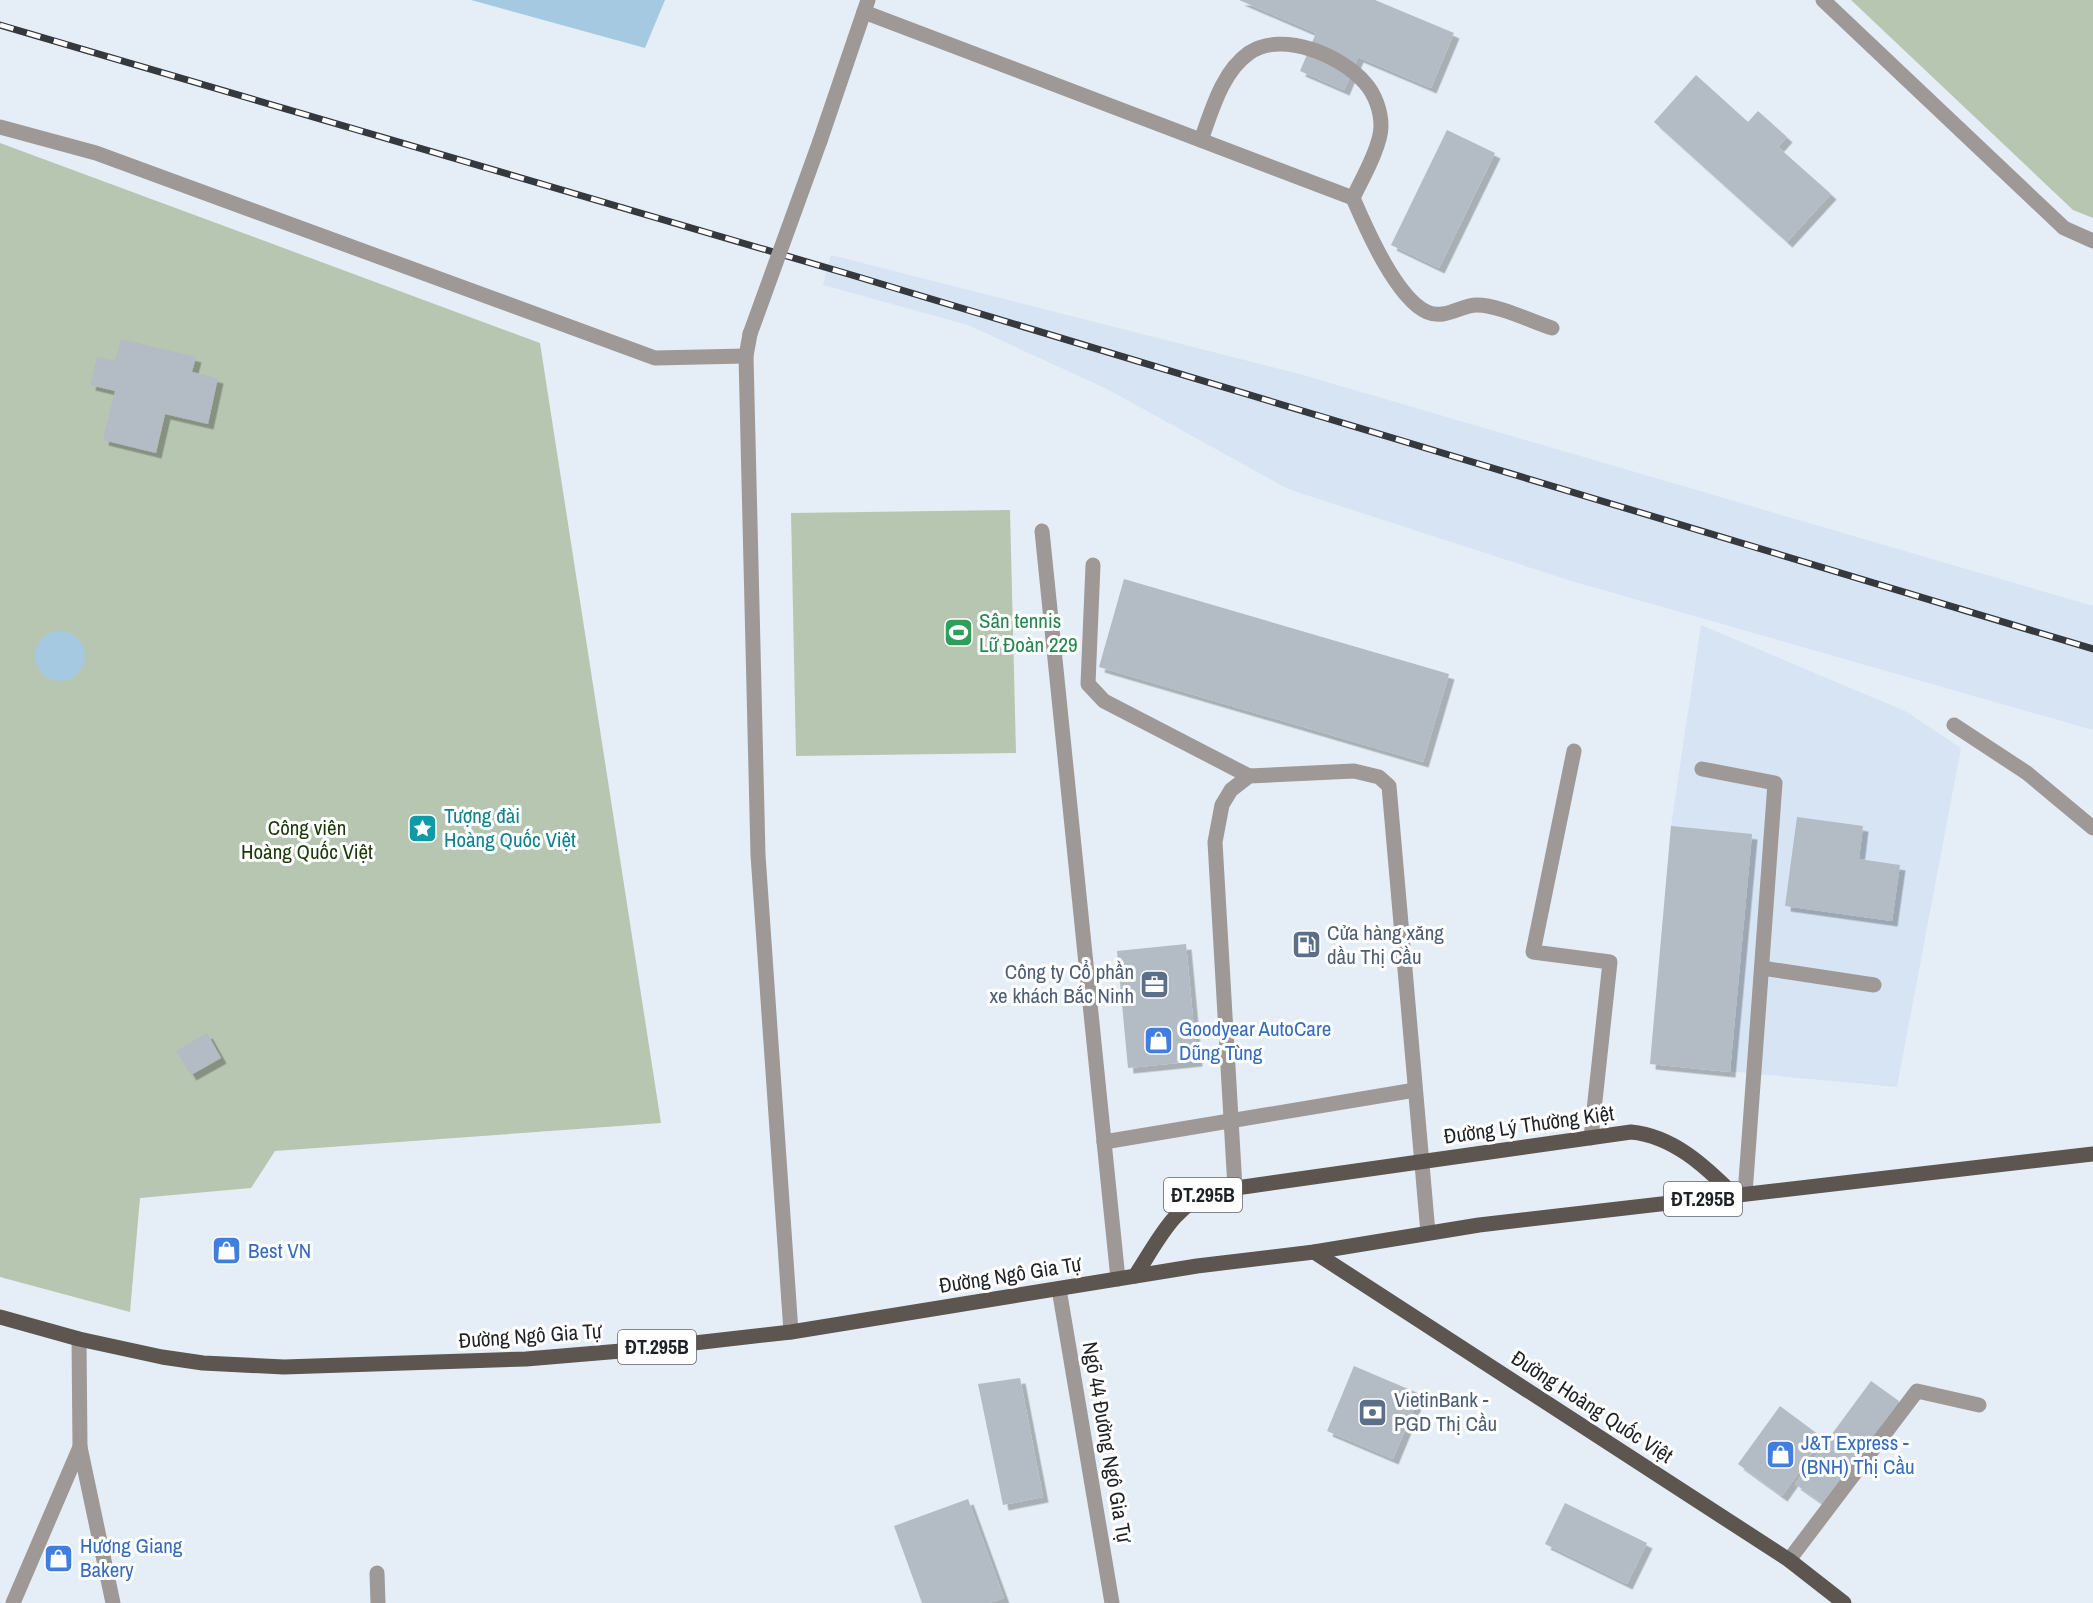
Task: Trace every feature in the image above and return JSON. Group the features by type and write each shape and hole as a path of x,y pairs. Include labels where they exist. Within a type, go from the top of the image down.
{"main road":[{"name":"Đường Lý Thường Kiệt","path":"1235,1188 1631,1132 1651,1134 1690,1156 1739,1195"},
{"name":"ĐT.295B","path":"1314,1252 1428,1233 2093,1154"},
{"name":"ĐT.295B","path":"1135,1276 1173,1217 1184,1206 1197,1196 1235,1188"},
{"name":"Đường Ngô Gia Tự","path":"0,1317 80,1339 193,1362 284,1367 526,1359 633,1350 791,1332 1135,1276 1314,1252"},
{"name":"Đường Hoàng Quốc Việt","path":"1314,1252 1789,1560 1844,1603"}],"street":[{"path":"1823,0 2064,228 2093,242"},
{"path":"791,1332 758,855 746,356 750,334 866,6 1353,198 1374,246 1390,273 1427,312 1444,314 1477,305 1552,328"},
{"path":"1201,140 1227,76 1250,53 1274,44 1300,47 1318,53 1343,65 1365,84 1377,103 1381,127 1371,160 1353,198"},
{"path":"0,127 96,153 655,358 746,356"},
{"path":"1042,531 1118,1279"},
{"path":"1093,565 1088,684 1104,701 1249,776 1354,771 1378,777 1389,786 1428,1233"},
{"path":"1954,725 2027,773 2093,828"},
{"path":"1574,752 1533,952 1610,962 1591,1138"},
{"path":"1702,769 1776,783 1762,968 1739,1195"},
{"path":"1235,1188 1215,842 1222,805 1231,790 1249,776"},
{"path":"1762,968 1874,985"},
{"path":"1104,1142 1415,1090"},
{"name":"Ngõ 44 Đường Ngô Gia Tự","path":"1059,1289 1112,1603"},
{"path":"80,1339 80,1447 113,1603"},
{"path":"1789,1560 1917,1391 1978,1405"},
{"path":"13,1603 80,1447"},
{"path":"377,1573 378,1603"}],"shaded area":[{"path":"831,255 1303,375 2093,606 2093,730 1568,580 1288,489 1109,390 968,325 823,285"},
{"path":"1701,625 1905,711 1961,748 1897,1087 1650,1064 1671,826"}],"green space":[{"path":"1851,0 2093,0 2093,218 2073,210"},
{"name":"Công viên Hoàng Quốc Việt","path":"0,143 540,343 661,1123 275,1151 251,1188 140,1198 130,1312 0,1277"},
{"path":"1010,510 1016,753 796,756 791,513"}],"water":[{"path":"471,0 665,0 645,48"},
{"path":"55,631 65,631 78,638 85,651 85,661 78,674 65,681 55,681 46,677 39,670 35,661 35,651 39,642 46,635"}],"building":[{"path":"1239,0 1375,0 1454,33 1431,88 1358,57 1344,90 1300,71 1316,33"},
{"path":"1696,75 1748,122 1758,111 1787,137 1778,147 1831,194 1787,242 1654,122"},
{"path":"1447,130 1495,153 1439,268 1391,245"},
{"path":"121,339 196,357 192,372 218,378 208,424 165,414 156,453 103,440 115,391 90,385 97,357 115,361"},
{"path":"1124,579 1449,674 1423,762 1099,667"},
{"path":"1797,817 1863,826 1859,859 1900,865 1892,921 1785,906"},
{"path":"1671,826 1752,834 1730,1072 1650,1064"},
{"path":"1186,944 1197,1061 1128,1068 1117,951"},
{"path":"207,1033 221,1058 191,1075 176,1051"},
{"name":"VietinBank - PGD Thị Cầu","path":"1354,1366 1420,1394 1393,1459 1327,1431"},
{"path":"1020,1378 1043,1497 1003,1505 978,1384"},
{"path":"1871,1381 1899,1401 1825,1505 1795,1484"},
{"path":"1780,1406 1823,1438 1782,1496 1738,1464"},
{"path":"968,1499 1004,1598 989,1603 922,1603 894,1526"},
{"path":"1565,1503 1647,1543 1627,1584 1545,1544"}],"railway":[{"path":"0,25 855,276 2093,649"}],"place":[{"name":"Sân tennis Lữ Đoàn 229","path":"958,633"},
{"name":"Tượng đài Hoàng Quốc Việt","path":"423,828"},
{"name":"Cửa hàng xăng dầu Thị Cầu","path":"1306,945"},
{"name":"Công ty Cổ phần xe khách Bắc Ninh","path":"1155,984"},
{"name":"Goodyear AutoCare Dũng Tùng","path":"1158,1041"},
{"name":"Best VN","path":"227,1251"},
{"name":"VietinBank - PGD Thị Cầu","path":"1373,1412"},
{"name":"J&T Express - (BNH) Thị Cầu","path":"1780,1455"},
{"name":"Hương Giang Bakery","path":"59,1558"}]}
